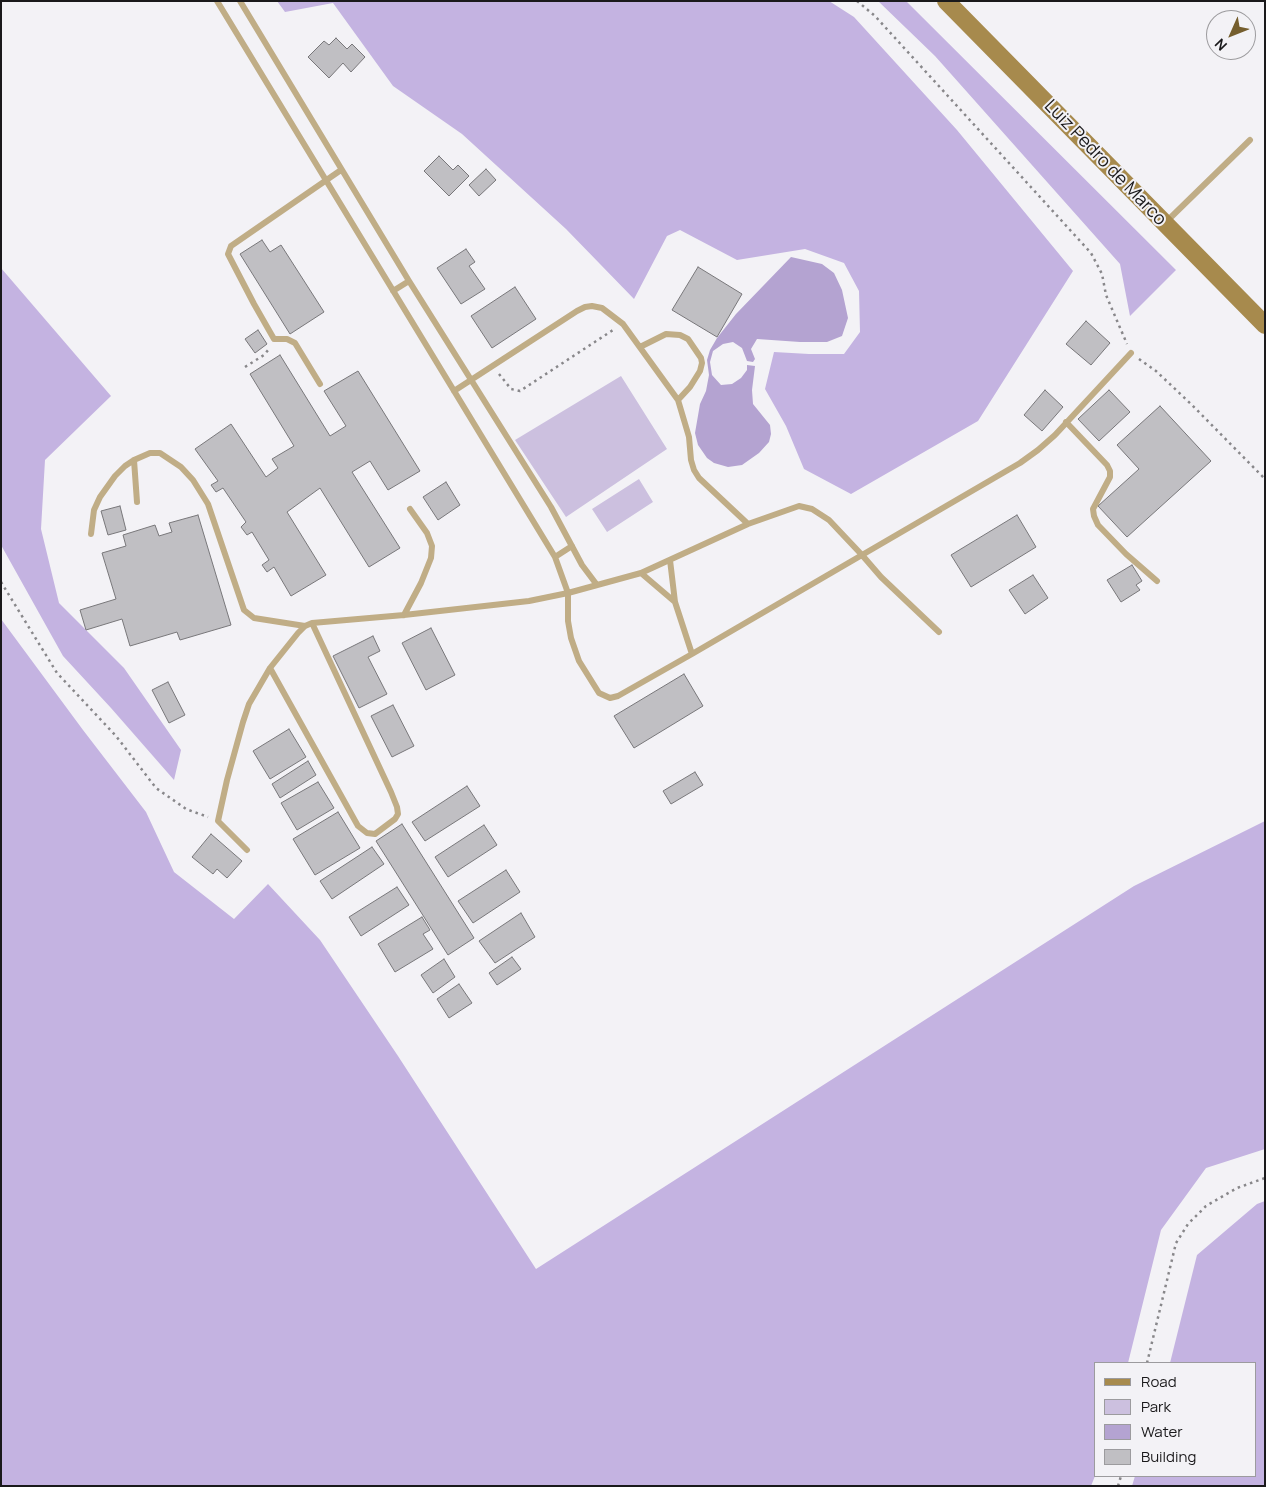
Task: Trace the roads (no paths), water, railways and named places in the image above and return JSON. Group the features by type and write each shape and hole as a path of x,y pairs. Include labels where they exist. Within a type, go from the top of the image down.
{"main road":[{"name":"Luiz Pedro de Marco","path":"946,1 1265,325"}],"lane":[{"path":"217,1 555,556 568,593 568,621 578,660 599,693 603,696 610,698 618,696 1020,463 1038,450 1131,354"},
{"path":"240,1 341,170 470,380 551,506 588,574 597,585"},
{"path":"1164,224 1250,140"},
{"path":"320,384 295,342 287,339 274,339 228,254 228,250 231,246 341,170"},
{"path":"393,291 409,281"},
{"path":"454,391 577,310 592,306 602,308 623,324 678,400 689,437 694,470 748,524"},
{"path":"640,347 666,334 680,335 688,339 701,358 702,363 700,371 690,387 678,400"},
{"path":"1066,422 1107,465 1110,471 1110,476 1093,509 1098,525 1126,554 1157,581"},
{"path":"91,534 94,510 100,497 115,476 134,460 150,452 160,453 181,467 193,480 208,504 244,610 248,615 254,618 308,625 529,601 568,593 641,573 748,524 799,506 812,508 829,520 881,577 939,632"},
{"path":"134,460 137,502"},
{"path":"404,615 421,583 431,558 432,546 427,532 410,508"},
{"path":"555,556 572,546"},
{"path":"670,560 676,602 692,654"},
{"path":"641,573 676,602"},
{"path":"248,850 218,821 227,780 250,704 270,668 298,633 308,625"},
{"path":"270,668 358,826 367,833 375,834 396,819 398,814 397,807 391,792 308,625"}],"water":[{"path":"791,257 822,264 834,273 842,290 848,318 842,336 827,342 757,339 751,349 755,359 753,362 747,361 742,348 733,342 723,344 713,351 710,362 712,375 721,385 732,384 741,378 747,370 747,365 755,366 752,390 753,404 770,425 771,434 769,442 759,453 742,465 728,467 714,463 707,458 698,445 695,433 700,404 706,391 709,375 707,360 710,350 736,314"}]}
